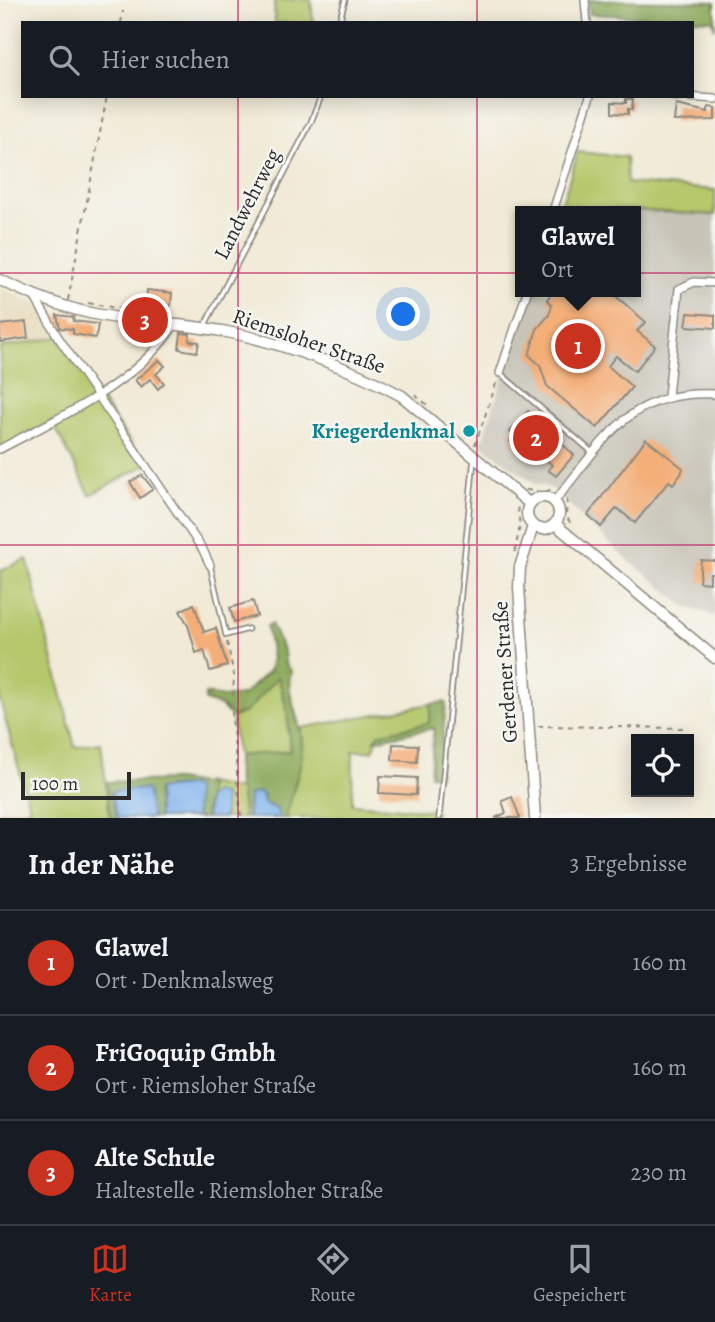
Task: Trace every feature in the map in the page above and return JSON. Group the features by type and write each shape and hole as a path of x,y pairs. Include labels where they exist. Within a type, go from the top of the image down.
{"main road":[{"name":"Riemsloher Straße","path":"0,280 69,308 204,328 257,340 380,384 402,396 474,451 530,504"},
{"path":"542,497 558,498 559,515 555,524 547,529 533,526 527,513 530,504 542,497"},
{"path":"555,524 715,658"},
{"name":"Gerdener Straße","path":"533,526 520,567 519,587 534,818"}],"street":[{"path":"585,0 587,21"},
{"path":"555,206 589,98"},
{"path":"694,98 715,99"},
{"path":"668,396 678,289 694,282 715,283"},
{"path":"34,296 58,337 100,395 203,550 210,565"},
{"path":"500,373 525,297"},
{"path":"0,449 100,395 145,358 176,324"},
{"path":"558,498 624,419 644,405 668,396 715,394"}],"lane":[{"path":"340,21 345,0"},
{"name":"Landwehrweg","path":"204,328 311,122 320,98"},
{"path":"500,373 594,453"},
{"path":"439,818 474,451"},
{"path":"210,565 226,635 248,629"}],"path":[{"path":"121,21 123,11"},
{"path":"69,308 107,98"},
{"path":"474,451 500,373"},
{"path":"514,561 520,524 516,502 527,489 543,492 556,489 558,498 568,499 569,523 576,531"},
{"path":"226,635 234,675 232,717 241,818"},
{"path":"528,726 684,728"}],"shaded area":[{"path":"641,211 715,215 715,616 685,606 622,555 552,488 537,485 481,444 529,297 641,297"},
{"path":"0,288 37,304 58,337 0,348"}],"green space":[{"path":"274,0 311,0 313,21 275,21"},
{"path":"589,0 715,2 715,29 713,20 590,14"},
{"path":"578,152 626,157 627,183 715,190 715,215 641,211 641,206 561,206"},
{"path":"58,337 146,465 90,495 52,421 0,449 0,348"},
{"path":"27,559 75,747 101,743 110,818 0,818 0,813 30,809 0,700 0,571"},
{"path":"271,624 284,652 285,663 291,671 291,697 301,733 301,761 286,818 279,818 273,807 264,803 263,795 247,802 248,817 243,818 237,756 290,751 287,709 278,677 246,712 232,717 221,706 205,701 205,694 224,697 243,695 269,671 272,658 267,626"},
{"path":"278,676 287,709 290,751 237,756 232,717 246,712"},
{"path":"446,703 439,776 430,775 434,728 375,740 379,734 429,723 431,704"},
{"path":"431,704 430,723 379,734 373,751 353,751 352,804 436,811 436,818 286,818 301,759 301,728"},
{"path":"176,780 208,785 205,818 196,818 195,790 176,786 157,792 158,818 152,818 147,789 113,791 111,794 118,818 110,818 106,782"},
{"path":"203,782 241,790 243,818 224,818 224,796 207,799 205,818 208,786"}],"water":[{"path":"189,786 195,789 196,818 158,818 158,789"},
{"path":"147,789 152,818 118,818 111,794 113,791"},
{"path":"215,792 224,796 224,818 207,818 207,799"},
{"path":"260,792 264,803 277,809 279,818 248,818 249,795"}],"building":[{"path":"626,99 633,99 632,110 628,109 628,114 612,113 612,102 626,103"},
{"path":"676,105 708,112 708,107 715,108 715,120 674,121"},
{"path":"147,290 172,293 171,305 168,308 146,302"},
{"path":"617,297 646,322 637,331 655,346 635,371 616,356 608,366 632,387 597,428 547,386 540,365 529,355 537,329 549,315 552,305 547,299"},
{"path":"688,313 715,315 715,328 686,326"},
{"path":"57,315 74,317 73,321 98,324 96,338 73,334 73,329 60,328"},
{"path":"26,322 28,338 0,342 0,325"},
{"path":"181,333 190,334 189,341 199,342 197,352 179,349"},
{"path":"159,360 165,366 156,374 164,383 158,389 150,379 141,387 135,380"},
{"path":"528,411 574,455 556,476 548,470 552,465 541,455 535,462 510,441 514,436 510,432"},
{"path":"646,439 683,468 681,474 673,484 669,481 635,523 617,508 601,527 588,515"},
{"path":"142,475 153,489 140,498 130,482"},
{"path":"701,560 715,561 715,573 710,573 710,583 699,582"},
{"path":"253,601 257,616 234,622 230,608"},
{"path":"194,604 204,632 216,628 227,666 210,671 204,650 196,653 188,625 180,611"},
{"path":"393,744 418,745 417,762 392,760"},
{"path":"380,776 417,778 416,795 379,793"},
{"path":"512,797 520,818 495,818 506,813 502,801"}],"waterway":[{"path":"1,818 28,815 32,818"}],"place":[{"name":"Alte Schule","path":"145,320"},
{"name":"Glawel","path":"578,346"},
{"name":"Kriegerdenkmal","path":"469,431"},
{"name":"FriGoquip Gmbh","path":"536,438"}]}
